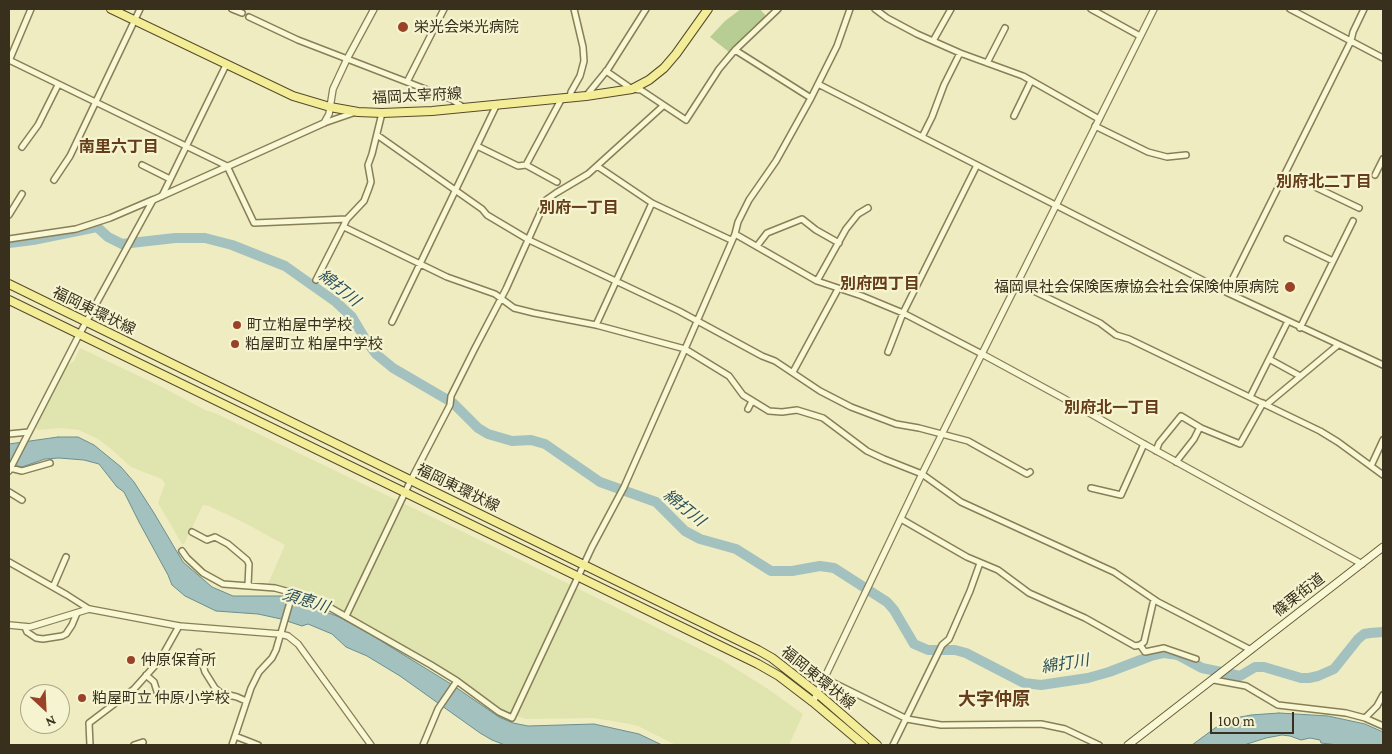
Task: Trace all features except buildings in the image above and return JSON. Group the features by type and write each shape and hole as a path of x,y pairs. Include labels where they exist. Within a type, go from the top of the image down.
{"main road":[{"name":"福岡太宰府線","path":"111,9 293,96 330,107 358,112 414,112 463,108 586,96 632,89 649,80 664,68 708,9"},
{"name":"福岡東環状線","path":"9,284 758,650 772,658 817,693 877,745"},
{"name":"福岡東環状線","path":"9,300 758,664 779,676 864,745"},
{"name":"篠栗街道","path":"1214,680 1383,547"},
{"path":"1128,745 1214,680"}],"street":[{"path":"31,9 9,60 227,166 254,223 348,219"},
{"path":"54,180 70,156 140,9"},
{"path":"232,9 242,13"},
{"path":"324,123 330,107 333,89 374,9"},
{"path":"408,82 444,9"},
{"path":"526,165 580,76 584,61 583,48 574,9"},
{"path":"586,96 606,71 646,9"},
{"path":"606,71 632,89 641,90 686,120 698,98 719,69 735,50 778,9"},
{"path":"182,551 195,567 223,584 275,588 315,599 346,616 499,712 512,718 584,565 624,487 735,234 738,222 749,200 776,161 811,98 837,46 850,9"},
{"path":"875,9 887,18 933,41 1023,76 1099,118"},
{"path":"933,41 951,9"},
{"path":"1091,9 1140,36"},
{"path":"813,702 922,474 1154,9"},
{"path":"1290,9 1383,58"},
{"path":"1226,292 1351,41 1353,32 1364,9"},
{"path":"249,17 298,40 451,99 463,108"},
{"path":"987,63 1005,28"},
{"path":"735,50 811,98"},
{"path":"922,137 960,53"},
{"path":"162,196 226,65"},
{"path":"1014,116 1031,81"},
{"path":"22,147 38,125 58,84"},
{"path":"818,84 1226,292 1383,365"},
{"path":"392,322 497,104"},
{"path":"346,616 405,492 450,405 451,396 529,240 546,200 588,174 663,106"},
{"path":"9,239 76,229 110,218 324,123 346,114 358,112"},
{"path":"316,280 348,219 364,200 369,188 371,182 368,165 382,112"},
{"path":"1095,126 1148,152 1167,157 1186,155"},
{"path":"377,135 482,209 487,215 529,240 679,311 793,372 820,392 851,407 896,424 920,428 968,442 1027,474 1030,472"},
{"path":"477,146 518,166 526,165 557,182"},
{"path":"1375,176 1383,159"},
{"path":"142,165 170,179"},
{"path":"888,352 903,313 977,165"},
{"path":"597,166 652,204 731,240"},
{"path":"1314,186 1359,208"},
{"path":"9,215 22,194"},
{"path":"50,463 22,470 10,469 130,239 153,200"},
{"path":"596,325 652,204"},
{"path":"817,281 846,229 858,214 868,208"},
{"path":"757,246 768,233 802,219 816,230 839,243"},
{"path":"1300,328 1353,221"},
{"path":"344,227 447,276 496,294 514,308 596,325 685,349 729,376 743,395 769,411 797,410 823,418 867,451 922,474 961,502 1114,572 1155,600 1251,650"},
{"path":"735,234 817,281 862,296 903,313 982,354 1362,564"},
{"path":"1287,239 1333,261"},
{"path":"1017,283 1100,323 1116,335 1129,339 1332,438 1383,475"},
{"path":"793,372 838,289"},
{"path":"1250,397 1288,321"},
{"path":"1156,451 1159,443 1181,416 1201,428 1240,444 1265,404 1338,345"},
{"path":"1269,358 1300,376"},
{"path":"748,409 752,401"},
{"path":"1176,462 1194,439 1198,429 1201,428"},
{"path":"9,434 29,433"},
{"path":"1371,466 1383,440"},
{"path":"1091,488 1121,495 1144,444"},
{"path":"9,492 22,500"},
{"path":"900,519 967,557 998,570 1037,597 1085,618 1135,646 1144,642 1155,600"},
{"path":"192,532 206,540 215,537 228,544 247,560 249,569 248,585"},
{"path":"53,587 66,557"},
{"path":"9,562 89,609 179,626 288,636 298,644 370,745"},
{"path":"893,745 942,645 948,639 970,591 980,563"},
{"path":"232,745 251,688 259,672 272,658 276,650 292,594"},
{"path":"9,625 24,627 45,623 89,609"},
{"path":"24,627 27,632 36,638 43,639 62,636 66,634 72,625 77,613"},
{"path":"90,745 89,723 134,689 160,660 179,626"},
{"path":"1140,645 1145,652 1164,648 1196,659"},
{"path":"199,652 205,672 215,688 221,694 246,701"},
{"path":"146,675 154,682 159,698"},
{"path":"824,678 907,719 941,726 1041,724 1065,729 1099,745"},
{"path":"1214,680 1246,686 1278,705 1346,713 1365,718 1383,726"},
{"path":"423,745 438,709 455,684"},
{"path":"1365,718 1377,706 1383,695"},
{"path":"235,736 258,745"},
{"path":"134,745 143,742"}],"green space":[{"path":"741,9 760,9 766,16 729,52 710,37 725,21"},
{"path":"80,348 160,386 205,410 217,414 486,543 720,659 765,687 803,714 789,745 676,745 638,726 630,724 594,718 526,719 500,709 453,675 344,611 313,596 268,584 285,545 245,523 203,505 184,544 182,544 158,503 165,484 162,479 131,467 98,439 79,430 62,428 37,430 36,427 67,366 74,361"}],"water":[{"path":"58,437 78,437 94,445 121,467 134,482 183,562 212,587 233,596 286,596 339,617 451,684 499,717 513,723 528,726 594,724 639,734 662,745 505,745 480,733 400,676 367,656 346,647 332,634 308,624 302,626 258,614 216,611 185,596 172,585 124,492 117,487 99,464 84,460 59,458 45,459 22,467 9,464 9,444"},
{"path":"1279,713 1328,716 1365,724 1383,732 1383,745 1338,745 1321,743 1320,740 1310,738 1301,740 1282,735 1244,745 1192,745 1215,728 1235,718"}],"waterway":[{"name":"綿打川","path":"9,243 97,227 108,237 122,244 175,238 205,238 232,245 285,266 336,302 352,317 376,354 393,368 453,403 478,428 488,434 512,441 531,440 545,444 600,482 656,502 685,531 700,539 736,549 771,571 792,571 820,566 834,568 887,602 894,610 914,644 928,650 955,650 966,653 1024,683 1041,685 1088,678 1164,653 1178,655 1202,668 1240,676 1255,667 1264,667 1301,678 1309,678 1334,669 1364,634 1383,632"}],"place":[{"name":"栄光会栄光病院","path":"403,27"},
{"name":"福岡県社会保険医療協会社会保険仲原病院","path":"1290,287"},
{"name":"町立粕屋中学校","path":"237,325"},
{"name":"粕屋町立 粕屋中学校","path":"235,344"},
{"name":"仲原保育所","path":"131,660"},
{"name":"粕屋町立 仲原小学校","path":"82,698"}],"district":[{"name":"南里六丁目","path":"119,147"},
{"name":"別府北二丁目","path":"1324,182"},
{"name":"別府一丁目","path":"579,208"},
{"name":"別府四丁目","path":"880,284"},
{"name":"別府北一丁目","path":"1112,408"},
{"name":"大字仲原","path":"994,699"}],"water label":[{"name":"須恵川","path":"306,601"}]}
